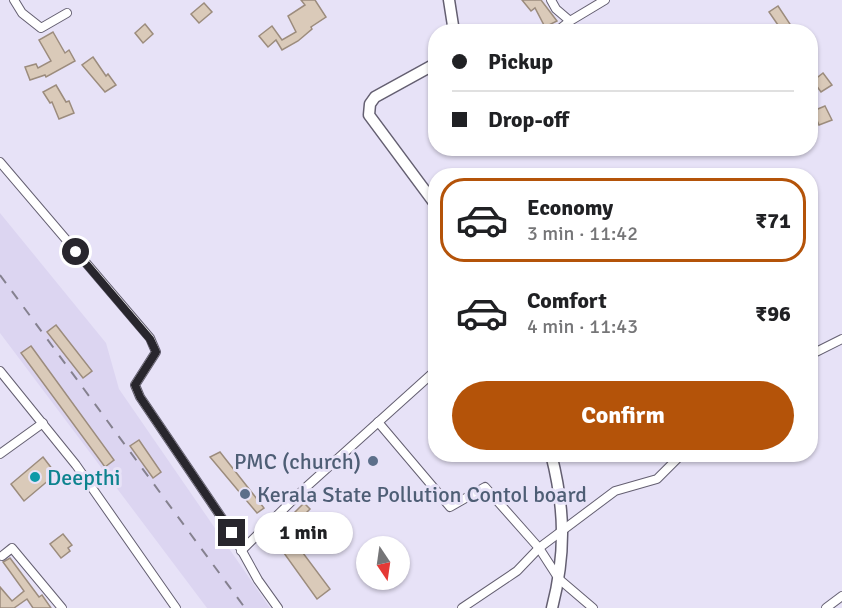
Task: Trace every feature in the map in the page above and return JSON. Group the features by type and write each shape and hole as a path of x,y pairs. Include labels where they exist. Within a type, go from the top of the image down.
{"main road":[{"path":"450,0 453,24"},
{"path":"428,68 375,97 370,104 369,115 428,195"},
{"path":"552,608 559,579 562,530 561,493 553,462"}],"street":[{"path":"14,0 22,13 41,28 67,13"},
{"path":"551,0 556,9 570,21"},
{"path":"566,24 605,0"},
{"path":"0,162 150,339 156,352 135,385 140,397 278,608"},
{"path":"818,351 842,339"},
{"path":"0,371 76,465 176,608"},
{"path":"241,551 304,489 428,377"},
{"path":"378,422 450,507 485,487 539,548 559,579 593,608"},
{"path":"0,454 43,423"},
{"path":"462,608 517,572 539,548 615,491 657,479 674,462"},
{"path":"1,556 12,548 62,608"},
{"path":"826,608 842,596"}],"shaded area":[{"path":"0,213 106,343 119,389 270,608 207,608 0,333"}],"building":[{"path":"301,0 315,0 326,17 311,27 312,29 298,41 282,50 276,40 268,47 259,36 272,26 282,40 296,32 288,16 305,5"},
{"path":"522,0 541,0 557,21 543,24 535,8 531,11"},
{"path":"204,3 212,12 199,23 191,14"},
{"path":"778,6 790,24 777,24 769,12"},
{"path":"145,24 153,34 143,43 135,33"},
{"path":"53,32 65,53 69,50 75,61 46,77 45,75 30,80 25,67 36,64 38,68 51,61 39,40"},
{"path":"93,57 106,76 108,74 116,85 105,92 82,65"},
{"path":"823,73 832,85 821,92 818,88 818,77"},
{"path":"56,85 66,102 69,101 74,113 59,119 52,102 50,103 43,92"},
{"path":"825,106 832,120 819,125 818,109"},
{"path":"56,325 92,371 83,378 47,332"},
{"path":"31,346 114,460 105,467 21,353"},
{"path":"139,440 161,472 153,478 130,446"},
{"path":"220,452 264,508 257,513 210,457"},
{"name":"Deepthi","path":"43,457 56,474 24,501 11,484"},
{"path":"304,503 310,509 284,535 278,529"},
{"path":"288,533 330,589 317,599 276,542"},
{"path":"63,534 72,545 68,548 70,551 61,558 50,544"},
{"path":"10,558 39,597 42,595 51,608 33,608 27,599 14,608 0,608 0,587 12,601 24,591 3,562"}],"railway":[{"path":"0,275 245,608"}],"place":[{"name":"PMC (church)","path":"373,461"},
{"name":"Deepthi","path":"35,477"},
{"name":"Kerala State Pollution Contol board","path":"245,494"}],"route":[{"path":"76,252 150,339 156,352 135,385 140,397 232,533"}]}
